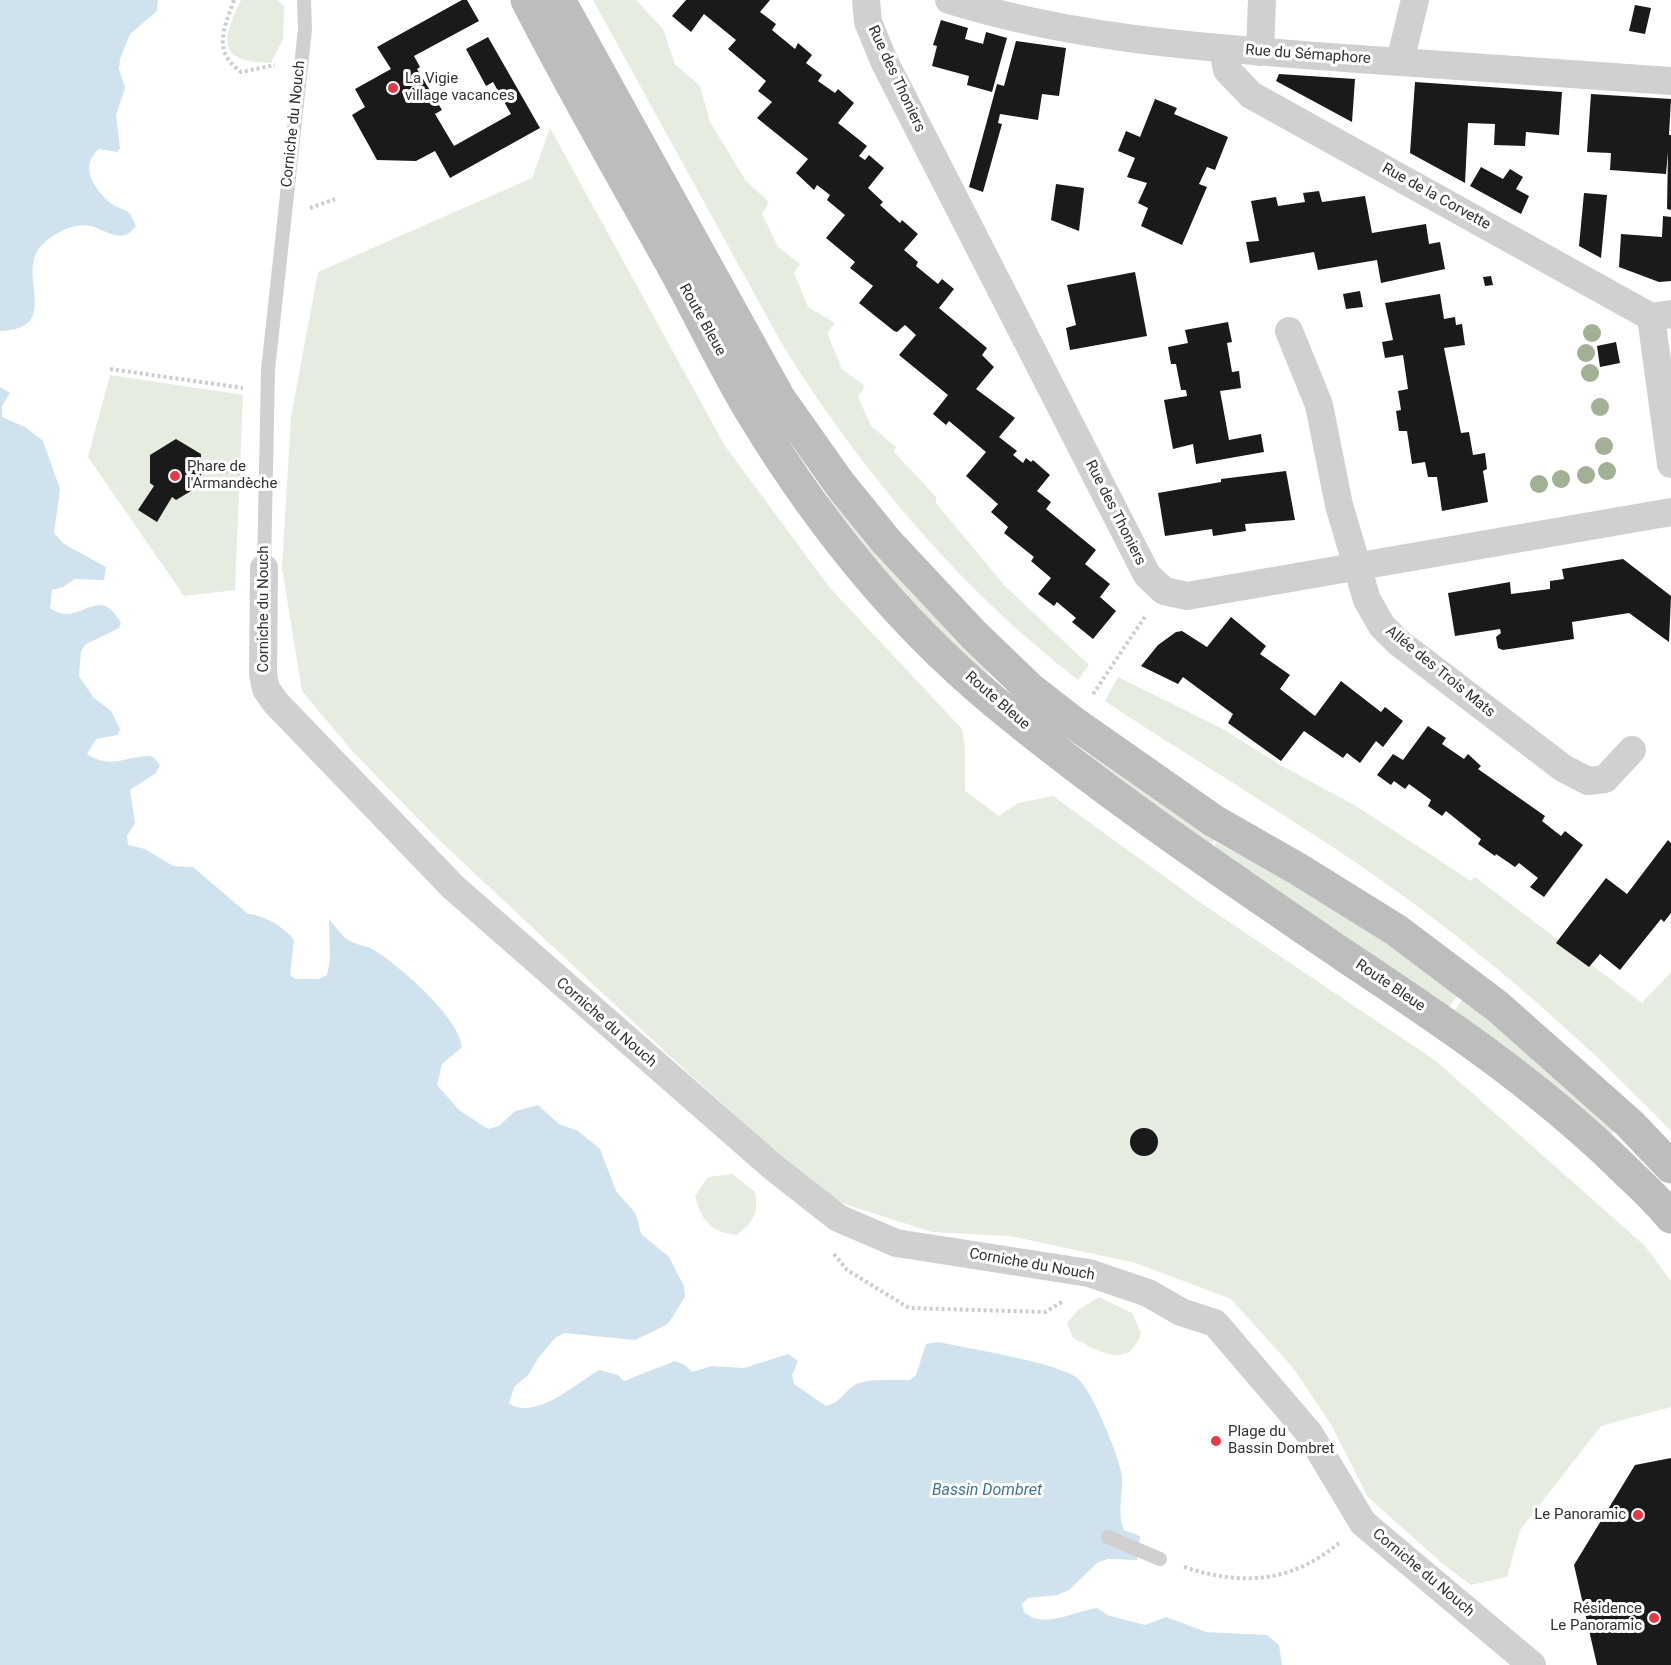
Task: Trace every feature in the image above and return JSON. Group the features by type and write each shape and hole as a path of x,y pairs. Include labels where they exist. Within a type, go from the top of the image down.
{"street":[{"name":"Route Bleue","path":"527,0 563,70 712,336 750,410 814,509 875,585 932,643 1009,715 1101,785 1268,904 1470,1040 1535,1089 1593,1140 1671,1217"},
{"name":"Route Bleue","path":"559,0 779,398 839,483 886,541 974,636 1029,688 1083,730 1214,821 1298,869 1396,930 1497,1006 1630,1124 1671,1167"},
{"name":"Rue des Thoniers","path":"866,0 868,22 884,61 1147,575 1164,591"},
{"name":"Rue du Sémaphore","path":"949,0 1057,26 1146,41 1223,50 1671,81"},
{"path":"1260,52 1262,0"},
{"path":"1400,61 1415,0"},
{"name":"Rue de la Corvette","path":"1223,50 1227,70 1251,95 1661,316"},
{"path":"1661,316 1671,464"},
{"name":"Allée des Trois Mats","path":"1289,331 1319,405 1339,505 1367,600 1382,626 1398,642 1563,768 1588,781 1605,779 1632,750"},
{"path":"1164,591 1187,596 1671,512"},
{"name":"Corniche du Nouch","path":"264,568 262,674 266,689 276,703 453,887 720,1121 838,1218 896,1244 1089,1273 1148,1293 1181,1312 1215,1323 1309,1433 1363,1523 1532,1665"}],"lane":[{"name":"Corniche du Nouch","path":"264,568 267,392 277,274 305,29 304,0"},
{"path":"1108,1537 1160,1559"}],"path":[{"path":"234,0 224,31 222,51 231,65 241,72 281,64 305,29"},
{"path":"110,369 267,392"},
{"path":"201,469 240,472"},
{"path":"1092,695 1164,591"},
{"path":"838,1218 831,1250 847,1270 909,1308 1045,1312 1059,1306 1089,1273"},
{"path":"1160,1559 1198,1572 1247,1579 1283,1576 1319,1560 1363,1523"}],"shaded area":[{"path":"241,0 277,0 284,6 283,39 271,63 253,62 241,58 228,46 227,38 230,27"},
{"path":"593,0 636,0 663,29 675,64 700,86 710,122 746,181 769,202 762,214 778,247 800,264 794,273 808,307 835,323 827,333 842,369 865,386 858,397 871,426 896,447 894,452 936,497 936,503 1005,586 1089,665 1078,680 1035,645 953,567 879,482 812,391 782,344"},
{"path":"550,128 725,446 830,588 962,729 965,749 965,791 999,816 1018,803 1053,796 1201,903 1436,1061 1645,1246 1671,1281 1671,1407 1601,1426 1520,1530 1507,1577 1471,1585 1444,1565 1368,1497 1330,1423 1294,1369 1231,1299 1136,1263 1010,1236 932,1232 835,1201 774,1150 673,1059 439,840 354,753 302,691 282,568 291,417 318,272 532,178"},
{"path":"110,375 243,395 235,590 184,596 88,457"},
{"path":"835,492 991,670 985,675 975,673 824,501"},
{"path":"1118,677 1221,728 1282,766 1356,806 1471,881 1475,877 1642,1003 1671,972 1671,1131 1547,1011 1448,929 1337,850 1105,701"},
{"path":"1084,755 1091,755 1214,840 1210,847"},
{"path":"1216,842 1377,928 1460,992 1447,1010 1213,849"},
{"path":"1466,994 1616,1129 1609,1137 1452,1014"},
{"path":"732,1174 755,1192 756,1200 754,1216 737,1235 720,1231 708,1224 695,1196 708,1177"},
{"path":"1099,1297 1132,1313 1141,1333 1135,1345 1128,1352 1111,1355 1073,1338 1067,1323 1078,1310"}],"water":[{"path":"0,0 158,0 157,11 130,34 120,59 119,69 125,88 116,115 120,148 117,152 99,149 93,156 89,170 100,192 112,204 129,213 136,226 131,232 121,236 84,225 71,227 51,237 41,246 34,258 35,298 30,321 19,328 0,331"},
{"name":"Bassin Dombret","path":"0,387 10,393 2,406 2,417 25,427 43,441 60,489 54,533 64,544 106,567 104,580 75,579 63,587 52,590 50,608 70,614 96,605 104,606 112,611 121,623 119,628 86,644 81,651 79,676 93,697 111,711 120,729 118,735 96,739 87,754 96,759 111,762 150,756 160,765 156,773 130,790 135,823 127,836 128,845 145,849 173,866 193,867 248,914 267,919 285,931 294,940 290,975 295,979 319,979 327,975 330,960 329,919 348,940 370,948 395,965 439,1006 458,1035 462,1047 442,1064 437,1085 459,1110 488,1129 499,1126 515,1111 538,1105 559,1124 578,1131 600,1149 616,1191 636,1214 641,1234 669,1257 684,1286 685,1297 668,1324 635,1340 564,1333 555,1338 528,1375 514,1387 509,1404 520,1408 543,1404 599,1370 618,1375 624,1381 675,1361 685,1365 692,1372 712,1366 744,1368 788,1354 798,1361 792,1375 794,1384 826,1406 838,1400 858,1383 910,1380 916,1375 926,1344 938,1342 1010,1356 1064,1371 1076,1377 1089,1393 1109,1436 1121,1471 1121,1515 1124,1530 1140,1536 1137,1560 1108,1559 1098,1562 1069,1590 1057,1595 1028,1598 1022,1604 1024,1612 1032,1617 1050,1619 1097,1608 1107,1615 1145,1625 1166,1617 1206,1632 1267,1635 1279,1645 1282,1665 0,1665"}],"building":[{"name":"La Vigie village vacances","path":"462,0 467,0 479,21 414,56 420,67 417,69 442,110 435,114 454,146 511,114 493,82 486,86 466,49 488,37 540,128 450,178 435,151 416,161 377,160 352,115 365,107 355,89 391,69 377,47"},
{"path":"686,0 770,0 760,12 776,24 772,30 795,49 798,43 812,55 806,63 822,75 818,81 835,93 838,89 854,103 838,123 867,146 859,156 865,160 869,155 884,168 868,188 883,202 880,205 900,223 902,220 918,234 904,250 918,262 916,266 938,284 942,279 954,289 939,308 987,348 982,355 994,367 976,389 1015,418 999,437 1017,451 1013,455 1023,463 1026,458 1031,462 1033,460 1050,475 1037,491 1051,502 1046,509 1096,550 1085,564 1110,584 1100,597 1116,611 1093,639 1072,622 1076,618 1057,602 1054,606 1038,594 1051,578 1031,561 1034,557 1004,533 1008,527 991,512 998,504 966,476 986,452 949,421 946,425 933,414 948,395 899,355 916,335 905,325 897,332 894,331 859,303 873,286 850,268 855,262 826,238 845,215 827,200 830,195 817,185 814,190 796,173 808,159 757,118 772,102 758,91 766,81 728,49 736,40 704,14 691,32 672,16"},
{"path":"1635,5 1651,8 1645,34 1629,31"},
{"path":"941,20 968,28 965,39 983,44 986,32 1007,38 992,92 967,85 969,76 932,66 937,46 933,45"},
{"path":"1016,41 1066,48 1059,96 1042,94 1038,120 1000,114 998,123 1002,124 983,192 969,187 997,84 1004,86"},
{"path":"1279,74 1355,79 1352,122 1276,81"},
{"path":"1415,82 1562,92 1559,135 1526,132 1525,146 1494,145 1495,124 1468,123 1465,183 1410,153"},
{"path":"1591,94 1671,99 1669,135 1671,135 1671,210 1667,209 1668,152 1666,174 1610,170 1611,153 1587,152"},
{"path":"1155,99 1177,108 1174,114 1228,137 1215,170 1207,167 1199,184 1207,187 1182,245 1141,226 1148,208 1138,203 1147,183 1127,177 1135,158 1118,151 1126,131 1140,137"},
{"path":"1481,167 1503,179 1510,169 1523,177 1516,189 1529,196 1521,214 1470,186"},
{"path":"1056,184 1084,188 1079,231 1051,220"},
{"path":"1319,191 1322,202 1365,196 1372,233 1426,224 1429,244 1440,242 1445,269 1381,283 1377,260 1318,270 1314,252 1250,263 1246,242 1259,241 1251,201 1276,197 1278,206 1305,202 1303,193"},
{"path":"1584,193 1607,195 1601,258 1579,246"},
{"path":"1663,216 1671,217 1671,281 1659,282 1619,267 1621,234 1662,237"},
{"path":"1135,272 1147,336 1070,350 1066,328 1076,325 1067,285"},
{"path":"1491,276 1493,285 1485,286 1483,277"},
{"path":"1360,291 1363,307 1346,309 1343,294"},
{"path":"1440,294 1444,319 1455,317 1456,325 1462,324 1465,345 1444,348 1461,433 1469,432 1473,455 1485,453 1487,469 1483,471 1488,502 1442,511 1437,477 1428,477 1425,462 1412,464 1407,431 1399,431 1396,411 1401,410 1398,391 1408,389 1403,355 1385,358 1382,342 1393,340 1385,303"},
{"path":"1228,322 1232,342 1227,343 1232,372 1239,371 1241,388 1220,391 1229,440 1261,434 1264,452 1196,464 1193,444 1173,449 1164,400 1187,396 1186,390 1181,390 1176,364 1171,364 1168,347 1188,343 1185,330"},
{"path":"1616,342 1620,363 1600,367 1597,346"},
{"name":"Phare de l'Armandèche","path":"176,439 201,454 201,485 176,500 172,497 157,522 138,510 154,486 150,483 150,455"},
{"path":"1286,471 1295,520 1245,524 1246,531 1213,536 1212,529 1165,536 1158,493 1221,482 1221,479"},
{"path":"1623,559 1671,596 1669,642 1629,613 1572,622 1574,639 1503,650 1498,648 1496,637 1501,633 1500,629 1455,636 1448,593 1510,582 1511,594 1550,589 1550,581 1564,579 1562,569"},
{"path":"1231,617 1266,646 1260,654 1290,675 1280,689 1315,716 1341,681 1381,712 1385,707 1403,721 1383,747 1376,741 1360,763 1347,753 1343,758 1304,731 1281,761 1228,723 1233,714 1183,677 1178,684 1141,666 1158,645 1176,632 1182,631 1207,647"},
{"path":"1428,726 1446,738 1442,744 1464,759 1468,754 1481,766 1478,769 1545,816 1542,821 1561,836 1565,831 1583,845 1544,897 1530,887 1538,878 1519,863 1515,867 1478,844 1481,839 1446,811 1442,816 1428,806 1431,800 1409,784 1405,789 1394,781 1391,785 1377,775 1393,754 1403,760"},
{"path":"1668,840 1671,843 1671,913 1664,922 1661,919 1620,970 1600,954 1589,967 1556,943 1606,878 1627,894"},
{"path":"1144,1128 1154,1132 1158,1142 1154,1152 1144,1156 1134,1152 1130,1142 1134,1132"},
{"name":"Le Panoramic","path":"1671,1458 1671,1665 1597,1665 1574,1565 1635,1465"}],"place":[{"name":"La Vigie village vacances","path":"393,88"},
{"name":"Phare de l'Armandèche","path":"175,476"},
{"name":"Plage du Bassin Dombret","path":"1216,1441"},
{"name":"Le Panoramic","path":"1638,1515"},
{"name":"Résidence Le Panoramic","path":"1654,1618"}]}
